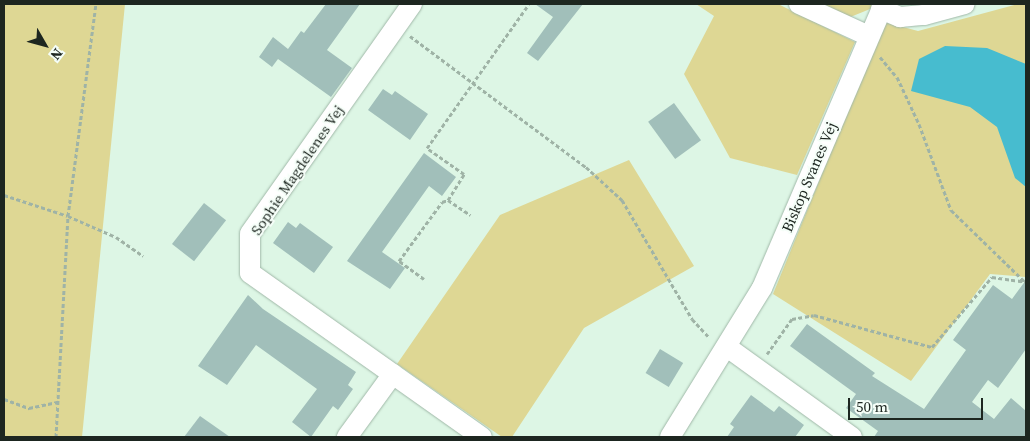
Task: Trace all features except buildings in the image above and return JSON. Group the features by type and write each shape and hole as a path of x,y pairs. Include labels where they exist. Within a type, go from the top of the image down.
{"street":[{"name":"Sophie Magdelenes Vej","path":"412,4 250,234 250,273 482,437"},
{"path":"799,4 867,42"},
{"path":"882,6 900,17 924,15 965,4"},
{"name":"Biskop Svanes Vej","path":"670,437 762,288 882,6"},
{"path":"725,350 757,368 852,437"},
{"path":"347,437 393,374"}],"path":[{"path":"56,437 68,216 96,4"},
{"path":"424,279 399,261 442,202 448,200 464,174 427,148 529,4"},
{"path":"397,26 586,167 622,200 692,319 725,350"},
{"path":"867,42 897,77 941,178 951,210 1025,282"},
{"path":"4,194 68,216 116,237 143,256"},
{"path":"448,200 470,215"},
{"path":"757,368 792,319 814,315 932,347 992,278 1025,282"},
{"path":"4,399 29,408 58,402"}],"shaded area":[{"path":"4,4 125,4 82,437 4,437"},
{"path":"696,4 778,4 855,42 797,175 730,158 684,74 714,16"},
{"path":"818,4 873,4 870,9 848,18"},
{"path":"1018,4 1026,4 1026,277 990,274 911,381 773,294 884,22 918,31"},
{"path":"629,160 694,266 584,328 512,437 502,437 397,364 500,215"}],"water":[{"path":"945,46 987,48 1026,64 1026,187 1015,178 997,127 970,107 911,91 919,59"}]}
